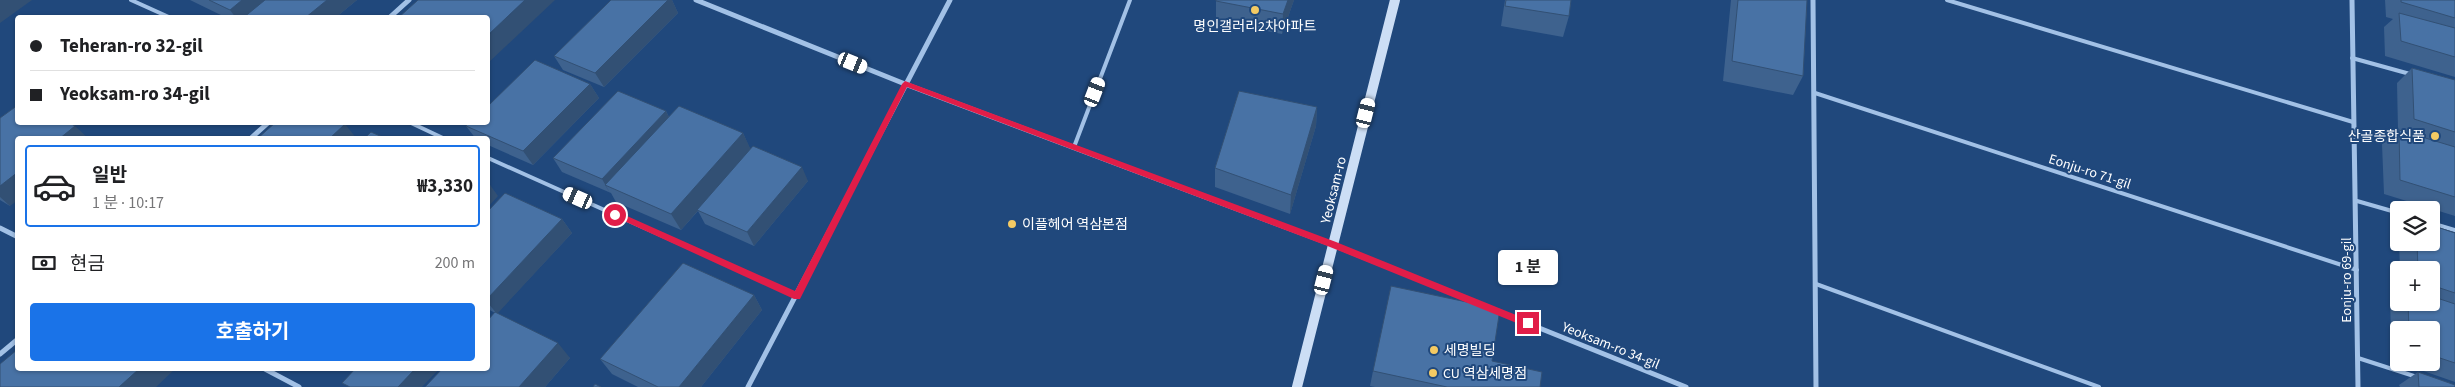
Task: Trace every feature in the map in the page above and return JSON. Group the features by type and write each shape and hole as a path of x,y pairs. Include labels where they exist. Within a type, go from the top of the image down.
{"main road":[{"name":"Yeoksam-ro","path":"1297,387 1395,0"}],"street":[{"path":"392,15 409,0"},
{"name":"Yeoksam-ro 34-gil","path":"696,0 905,84 1333,245 1686,387"},
{"path":"748,387 950,0"},
{"path":"1813,0 1816,93 1816,387"},
{"name":"Eonju-ro 69-gil","path":"2352,0 2353,122 2357,201 2358,387"},
{"path":"253,136 266,125"},
{"path":"0,228 15,236"},
{"path":"0,354 15,342"},
{"path":"269,371 299,387"}],"lane":[{"path":"131,0 164,15"},
{"path":"1074,147 1130,0"},
{"path":"1947,0 2353,122"},
{"path":"2352,58 2418,76"},
{"name":"Eonju-ro 71-gil","path":"1816,93 2357,270"},
{"path":"415,125 439,136"},
{"path":"490,159 797,296"},
{"path":"2357,201 2390,210"},
{"path":"2440,226 2455,230"},
{"path":"1816,284 2100,387"},
{"path":"2358,358 2420,378"}],"building":[{"path":"209,0 242,0 230,10"},
{"path":"265,0 327,0 309,15 247,15"},
{"path":"418,0 525,0 490,33 490,15 401,15"},
{"path":"611,0 668,0 595,73 554,56"},
{"path":"1216,0 1288,0 1283,14"},
{"path":"1506,0 1571,0 1569,16 1505,6"},
{"path":"1738,0 1807,0 1803,76 1732,61"},
{"path":"2401,0 2455,0 2455,18 2401,2"},
{"path":"2399,13 2455,28 2455,57 2401,41"},
{"path":"535,60 590,84 523,151 466,126 490,125 490,104"},
{"path":"2412,68 2455,80 2455,132 2414,119"},
{"path":"618,91 666,111 602,179 553,158"},
{"path":"1239,91 1317,107 1291,195 1215,168"},
{"path":"679,106 743,133 671,214 605,185"},
{"path":"15,107 15,125 75,126 63,136 15,136 15,174 0,186 0,118"},
{"path":"273,125 344,125 332,136 260,136"},
{"path":"2399,130 2455,147 2455,197 2400,180"},
{"path":"371,132 380,136 367,136"},
{"path":"753,146 802,167 747,232 697,210"},
{"path":"505,193 562,219 490,296 490,209"},
{"path":"2440,228 2455,233 2455,293 2440,288 2440,261 2418,261 2417,251 2440,251"},
{"path":"683,263 754,295 679,387 658,387 600,359"},
{"name":"세명빌딩","path":"1391,286 1500,309 1492,361 1542,372 1540,387 1447,387 1373,371"},
{"path":"2440,299 2455,304 2455,363 2440,358 2440,321 2409,321 2408,311 2440,311"},
{"path":"495,312 558,343 519,387 425,387 440,371 490,371 490,318"},
{"path":"15,352 15,371 137,371 119,387 0,387 0,364"},
{"path":"353,371 413,371 398,387 350,387 342,383"},
{"path":"2418,372 2455,385 2455,387 2419,387"}],"place":[{"name":"명인갤러리2차아파트","path":"1255,10"},
{"name":"산골종합식품","path":"2435,136"},
{"name":"이플헤어 역삼본점","path":"1012,224"},
{"name":"세명빌딩","path":"1434,350"},
{"name":"CU 역삼세명점","path":"1433,373"}],"route":[{"path":"615,215 797,296 905,84 1333,245 1528,323"}]}
